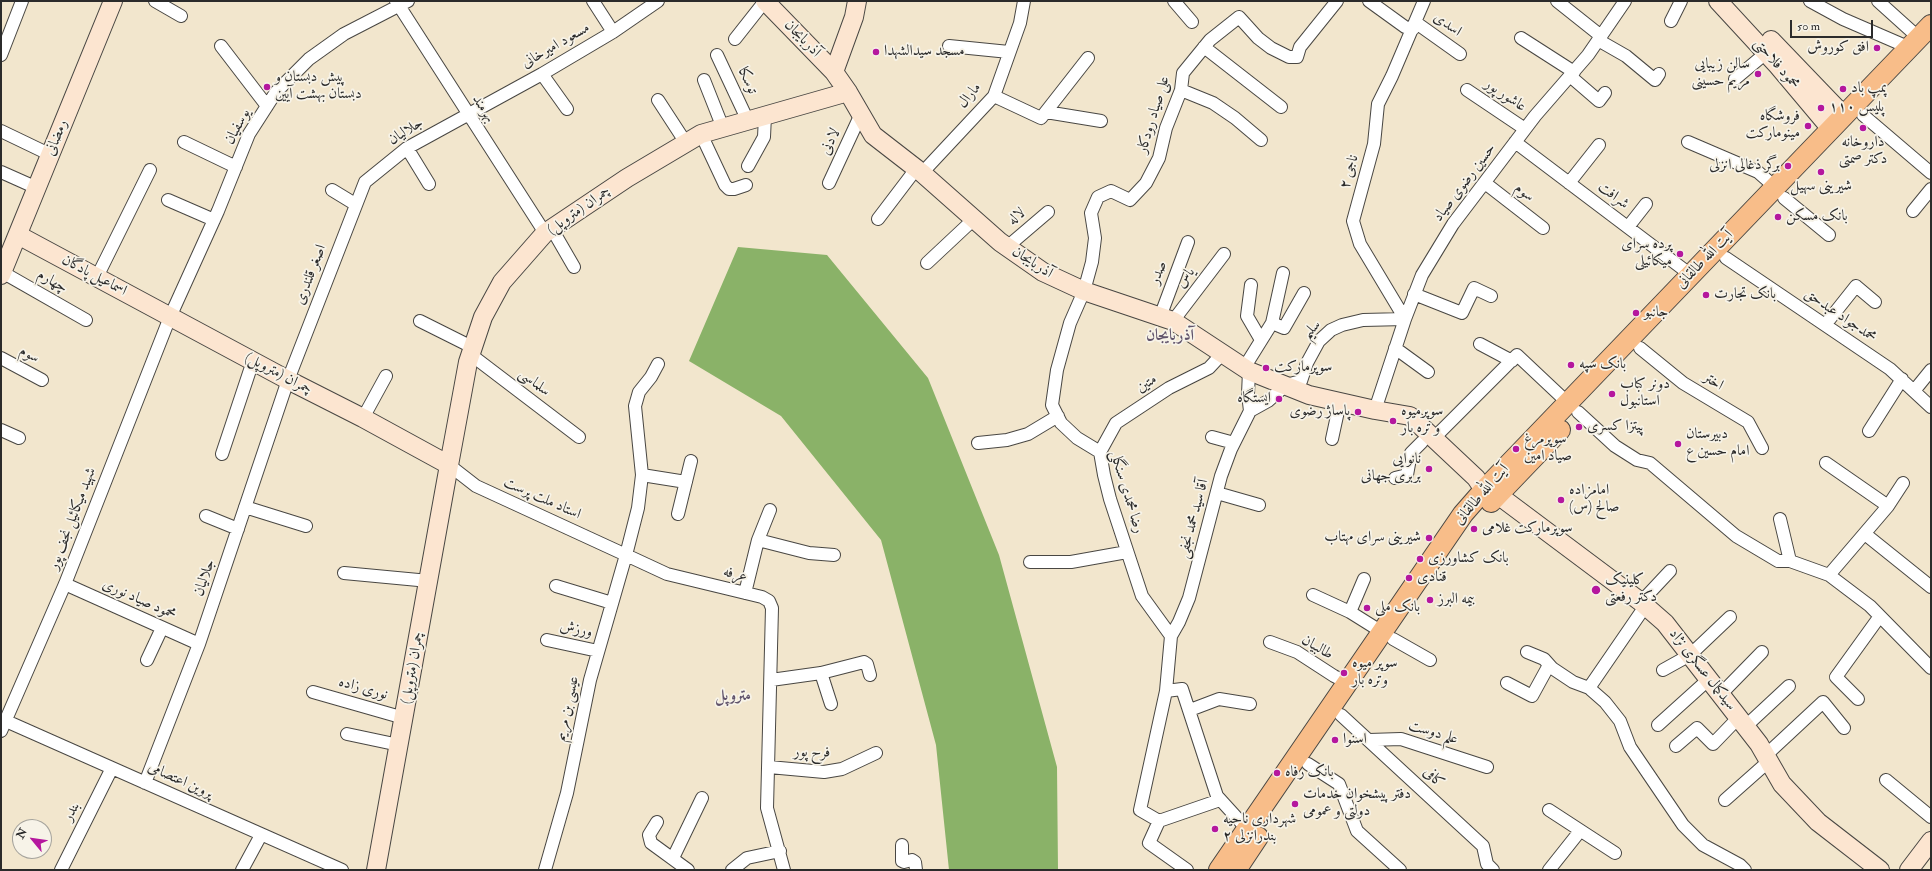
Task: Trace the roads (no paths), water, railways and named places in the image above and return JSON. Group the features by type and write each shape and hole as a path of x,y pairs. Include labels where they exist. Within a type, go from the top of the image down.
{"main road":[{"name":"آیت الله طالقانی","path":"1224,869 1308,764 1341,715 1387,636 1463,514 1491,492 1573,408 1691,275 1779,193 1848,122 1923,39"},
{"name":"آیت الله طالقانی","path":"1573,408 1640,348 1726,258 1779,193"},
{"name":"آیت الله طالقانی","path":"1224,869 1247,829 1348,683 1387,636"}],"street":[{"path":"1,55 22,1"},
{"name":"رمضانی","path":"2,274 10,244 51,155 113,1"},
{"path":"155,1 181,16"},
{"path":"593,1 613,32"},
{"name":"مسعود امیرخانی","path":"467,114 542,74 613,32 658,1"},
{"path":"735,38 765,1"},
{"name":"آذربایجان","path":"765,1 834,72 848,92 873,135 919,171 1007,247 1043,272 1084,291 1166,319 1247,370 1309,395 1375,410 1410,416 1428,440"},
{"path":"834,72 854,17 858,1"},
{"name":"مارال","path":"878,219 919,171 994,96 1020,23 1024,1"},
{"path":"1174,1 1192,22"},
{"name":"علی صیاد رودکار","path":"1084,291 1092,262 1095,238 1091,213 1098,197 1111,192 1130,200 1146,183 1159,158 1166,128 1181,90 1183,73 1210,40 1239,17 1258,38 1271,48 1289,57 1298,57 1300,47 1337,1"},
{"name":"اسدی","path":"1369,1 1405,27 1414,25 1460,54"},
{"name":"ناجی ۲","path":"1405,319 1360,244 1353,221 1374,144 1378,104 1424,1"},
{"path":"1557,1 1600,38 1626,56 1655,80 1659,74"},
{"name":"حسین رضوی صیاد","path":"1375,410 1414,294 1422,275 1452,224 1525,129 1572,74 1600,38 1625,1"},
{"path":"1671,21 1682,1"},
{"name":"محمود فلاحتی","path":"1718,1 1736,8 1783,62 1848,122"},
{"path":"1810,1 1843,19 1923,39"},
{"path":"1878,1 1923,39"},
{"name":"یوسفیان","path":"170,316 214,220 249,134 276,92 309,59 344,34 401,3"},
{"name":"بهرمند","path":"401,3 467,114 574,267"},
{"name":"محمود فلاحتی","path":"1736,8 1766,53 1783,62"},
{"path":"1521,38 1572,74 1599,101 1605,93"},
{"path":"221,46 267,106"},
{"path":"949,46 1009,52"},
{"path":"1204,47 1281,107"},
{"path":"1735,80 1766,53"},
{"name":"توسکا","path":"717,55 748,121"},
{"path":"994,96 1041,118 1088,58"},
{"path":"542,74 567,109"},
{"path":"704,80 722,128"},
{"path":"1181,90 1213,103 1235,118 1261,140"},
{"name":"عاشور پور","path":"1467,90 1525,129"},
{"name":"چمران (متروپل)","path":"376,870 429,581 448,465 471,351 483,317 502,282 548,231 627,178 702,134 848,92"},
{"path":"658,100 686,143"},
{"path":"1046,112 1101,121"},
{"name":"جلالیان","path":"365,182 407,148 467,114"},
{"name":"لادنی","path":"829,183 861,114"},
{"path":"748,166 764,137 765,116"},
{"path":"1848,122 1931,173"},
{"path":"1,130 51,155"},
{"path":"702,134 725,185 729,189 746,185"},
{"path":"184,142 236,167"},
{"name":"شرافت","path":"1516,142 1691,275"},
{"path":"1688,142 1758,172 1779,193 1829,235"},
{"path":"1569,183 1599,145"},
{"path":"407,148 429,184"},
{"path":"97,277 150,170"},
{"path":"1,172 37,188"},
{"name":"اصغر قلندری","path":"288,380 355,204 365,182"},
{"name":"سوم","path":"1485,183 1543,228"},
{"path":"1913,211 1931,189"},
{"path":"332,190 355,204"},
{"path":"168,200 214,220"},
{"path":"1628,227 1646,204"},
{"name":"لاله","path":"1007,247 1048,212"},
{"path":"927,263 974,219"},
{"name":"صدر","path":"1166,319 1188,242"},
{"name":"اسماعیل پادگان","path":"10,244 97,277 170,316"},
{"name":"یاس","path":"1166,319 1224,254"},
{"name":"محمدجواد عبدحق","path":"1726,258 1890,369 1931,407"},
{"path":"1283,273 1272,323 1247,370 1250,411 1268,402 1286,385"},
{"name":"چهارم","path":"2,274 86,320"},
{"path":"1251,285 1247,316 1262,340"},
{"path":"1825,325 1856,286 1875,302"},
{"path":"1414,294 1462,313 1474,288 1491,296"},
{"name":"رضا محمدی سنگلی","path":"1084,291 1070,323 1055,381 1052,405 1061,422 1077,438 1100,452 1110,499 1142,596 1171,636"},
{"path":"1272,323 1284,328 1304,293"},
{"name":"چمران (متروپل)","path":"170,316 288,380 363,418 448,465"},
{"name":"شهید میکائیل نجف پور","path":"4,726 65,584 170,316"},
{"name":"سلیم","path":"1286,385 1301,381 1307,363 1319,341 1331,330 1363,320 1405,319"},
{"name":"سلماسی","path":"420,321 471,351 579,437"},
{"path":"1480,344 1512,361"},
{"path":"1395,348 1428,372"},
{"name":"اختر","path":"1640,348 1683,383 1748,422 1762,448"},
{"name":"متین","path":"1100,452 1116,423 1154,397 1209,368 1222,354"},
{"path":"1396,478 1407,475 1411,454 1428,440 1517,355 1615,446 1637,460 1650,463 1736,536 1778,561 1790,561 1829,576 1870,606 1931,668"},
{"name":"سوم","path":"1,358 42,380"},
{"path":"222,454 253,361"},
{"path":"626,555 638,508 642,475 635,406 639,392 651,377 658,364"},
{"path":"1914,391 1931,370"},
{"path":"363,418 386,376"},
{"path":"1869,431 1902,379"},
{"name":"جلالیان","path":"145,783 199,644 288,380"},
{"path":"1332,439 1340,402"},
{"name":"آقا سید محمد نجفی","path":"1171,636 1179,622 1189,598 1217,493 1234,444 1250,411"},
{"path":"978,443 1007,440 1028,434 1058,416"},
{"path":"1,430 19,438"},
{"path":"1212,437 1234,444"},
{"name":"سیدکمال عسگری نژاد","path":"1428,440 1476,478 1491,492 1643,604 1665,623 1742,721 1768,758 1782,784 1818,822 1880,870"},
{"path":"678,514 691,461"},
{"path":"1826,463 1888,506"},
{"name":"استاد ملت پرست","path":"448,465 476,486 626,555"},
{"path":"642,475 686,482"},
{"path":"1829,576 1888,506 1903,483"},
{"path":"1217,493 1259,505"},
{"path":"245,507 306,526"},
{"path":"745,593 758,540 770,510"},
{"path":"206,516 238,529"},
{"path":"1780,519 1790,561"},
{"path":"1865,534 1931,588"},
{"path":"758,540 809,553 834,555"},
{"path":"1030,562 1071,562 1127,552"},
{"name":"عرفه","path":"626,555 668,574 762,597 769,601 772,608 767,808 784,870"},
{"name":"عیسی بن مریم","path":"545,870 567,793 590,680 626,555"},
{"path":"1590,688 1643,604 1670,571"},
{"path":"344,573 429,581"},
{"path":"1350,612 1364,580"},
{"name":"محمود صیاد نوری","path":"65,584 199,644"},
{"path":"556,586 612,603"},
{"path":"1313,595 1350,612 1387,636 1430,660"},
{"path":"1858,699 1836,677 1880,616"},
{"path":"1663,670 1690,655 1730,617"},
{"path":"147,660 162,628"},
{"path":"1159,821 1140,810 1166,691 1171,636"},
{"name":"ورزش","path":"547,640 598,651"},
{"name":"طالبیان","path":"1270,642 1297,652 1334,676 1348,683"},
{"path":"1527,652 1544,659 1549,665 1573,682 1590,688 1605,702 1620,721 1630,747 1683,825 1704,845 1740,865 1745,870"},
{"path":"1721,694 1762,652"},
{"path":"771,680 821,673 864,662 868,664 870,675"},
{"path":"1507,683 1532,696 1549,665"},
{"path":"821,673 831,704"},
{"path":"1658,725 1709,679"},
{"path":"1676,746 1697,728 1713,744 1789,686"},
{"path":"1166,691 1182,689 1217,796 1247,829"},
{"name":"نوری زاده","path":"313,692 404,718"},
{"path":"1190,710 1219,700 1250,704"},
{"path":"1726,800 1823,702 1844,728"},
{"name":"کافی","path":"1341,715 1483,846 1487,864 1493,870"},
{"name":"پروین اعتصامی","path":"4,726 112,768 342,870"},
{"path":"348,734 399,745"},
{"name":"علم دوست","path":"1369,740 1401,738 1487,767"},
{"name":"فرح پور","path":"769,767 824,772 842,769 876,753"},
{"path":"1308,764 1339,784 1357,831 1400,870"},
{"name":"بندر","path":"61,870 112,768"},
{"path":"1886,780 1931,817"},
{"path":"673,858 702,798"},
{"path":"1187,870 1149,843 1159,821 1220,800"},
{"path":"1550,810 1580,831 1616,853"},
{"path":"657,822 649,835 651,843 688,870"},
{"path":"1549,870 1580,831"},
{"path":"242,870 262,835"},
{"path":"1909,870 1931,841"},
{"path":"902,845 902,861 912,860 915,862 916,870"},
{"path":"732,870 747,858 780,851"}],"place":[{"name":"افق کوروش","path":"1877,48"},
{"name":"مسجد سیدالشهدا","path":"876,52"},
{"name":"سالن زیبایی مریم حسینی","path":"1758,74"},
{"name":"پیش دبستان و دبستان بهشت آیین","path":"267,87"},
{"name":"پمپ باد","path":"1843,89"},
{"name":"پلیس ۱۱۰","path":"1821,108"},
{"name":"فروشگاه مینومارکت","path":"1808,126"},
{"name":"داروخانه دکتر صمتی","path":"1863,128"},
{"name":"برگر ذغالی انزلی","path":"1788,166"},
{"name":"شیرینی سهیل","path":"1821,172"},
{"name":"بانک مسکن","path":"1778,217"},
{"name":"پرده سرای میکائیلی","path":"1680,254"},
{"name":"بانک تجارت","path":"1706,295"},
{"name":"جانبو","path":"1636,313"},
{"name":"بانک سپه","path":"1571,365"},
{"name":"سوپرمارکت","path":"1266,368"},
{"name":"دونر کباب استانبول","path":"1612,394"},
{"name":"ایستگاه","path":"1279,399"},
{"name":"پاساژ رضوی","path":"1358,412"},
{"name":"سوپرمیوه و تره بار","path":"1393,421"},
{"name":"پیتزا کسری","path":"1579,427"},
{"name":"دبیرستان امام حسین ع","path":"1678,444"},
{"name":"سوپرمرغ صیاد امین","path":"1516,449"},
{"name":"نانوایی بربری جهانی","path":"1429,469"},
{"name":"امامزاده صالح (س)","path":"1561,500"},
{"name":"سوپرمارکت غلامی","path":"1474,529"},
{"name":"شیرینی سرای مهتاب","path":"1429,538"},
{"name":"بانک کشاورزی","path":"1420,559"},
{"name":"قنادی","path":"1409,578"},
{"name":"کلینیک دکتر رفعتی","path":"1596,590"},
{"name":"بیمه البرز","path":"1430,600"},
{"name":"بانک ملی","path":"1367,608"},
{"name":"سوپر میوه وتره بار","path":"1344,673"},
{"name":"اسنوا","path":"1335,740"},
{"name":"بانک رفاه","path":"1277,773"},
{"name":"دفتر پیشخوان خدمات دولتی و عمومی","path":"1295,804"},
{"name":"شهرداری ناحیه ۲ بندرانزلی","path":"1215,829"}],"district":[{"name":"آذربایجان","path":"1170,337"},
{"name":"متروپل","path":"733,697"}]}
